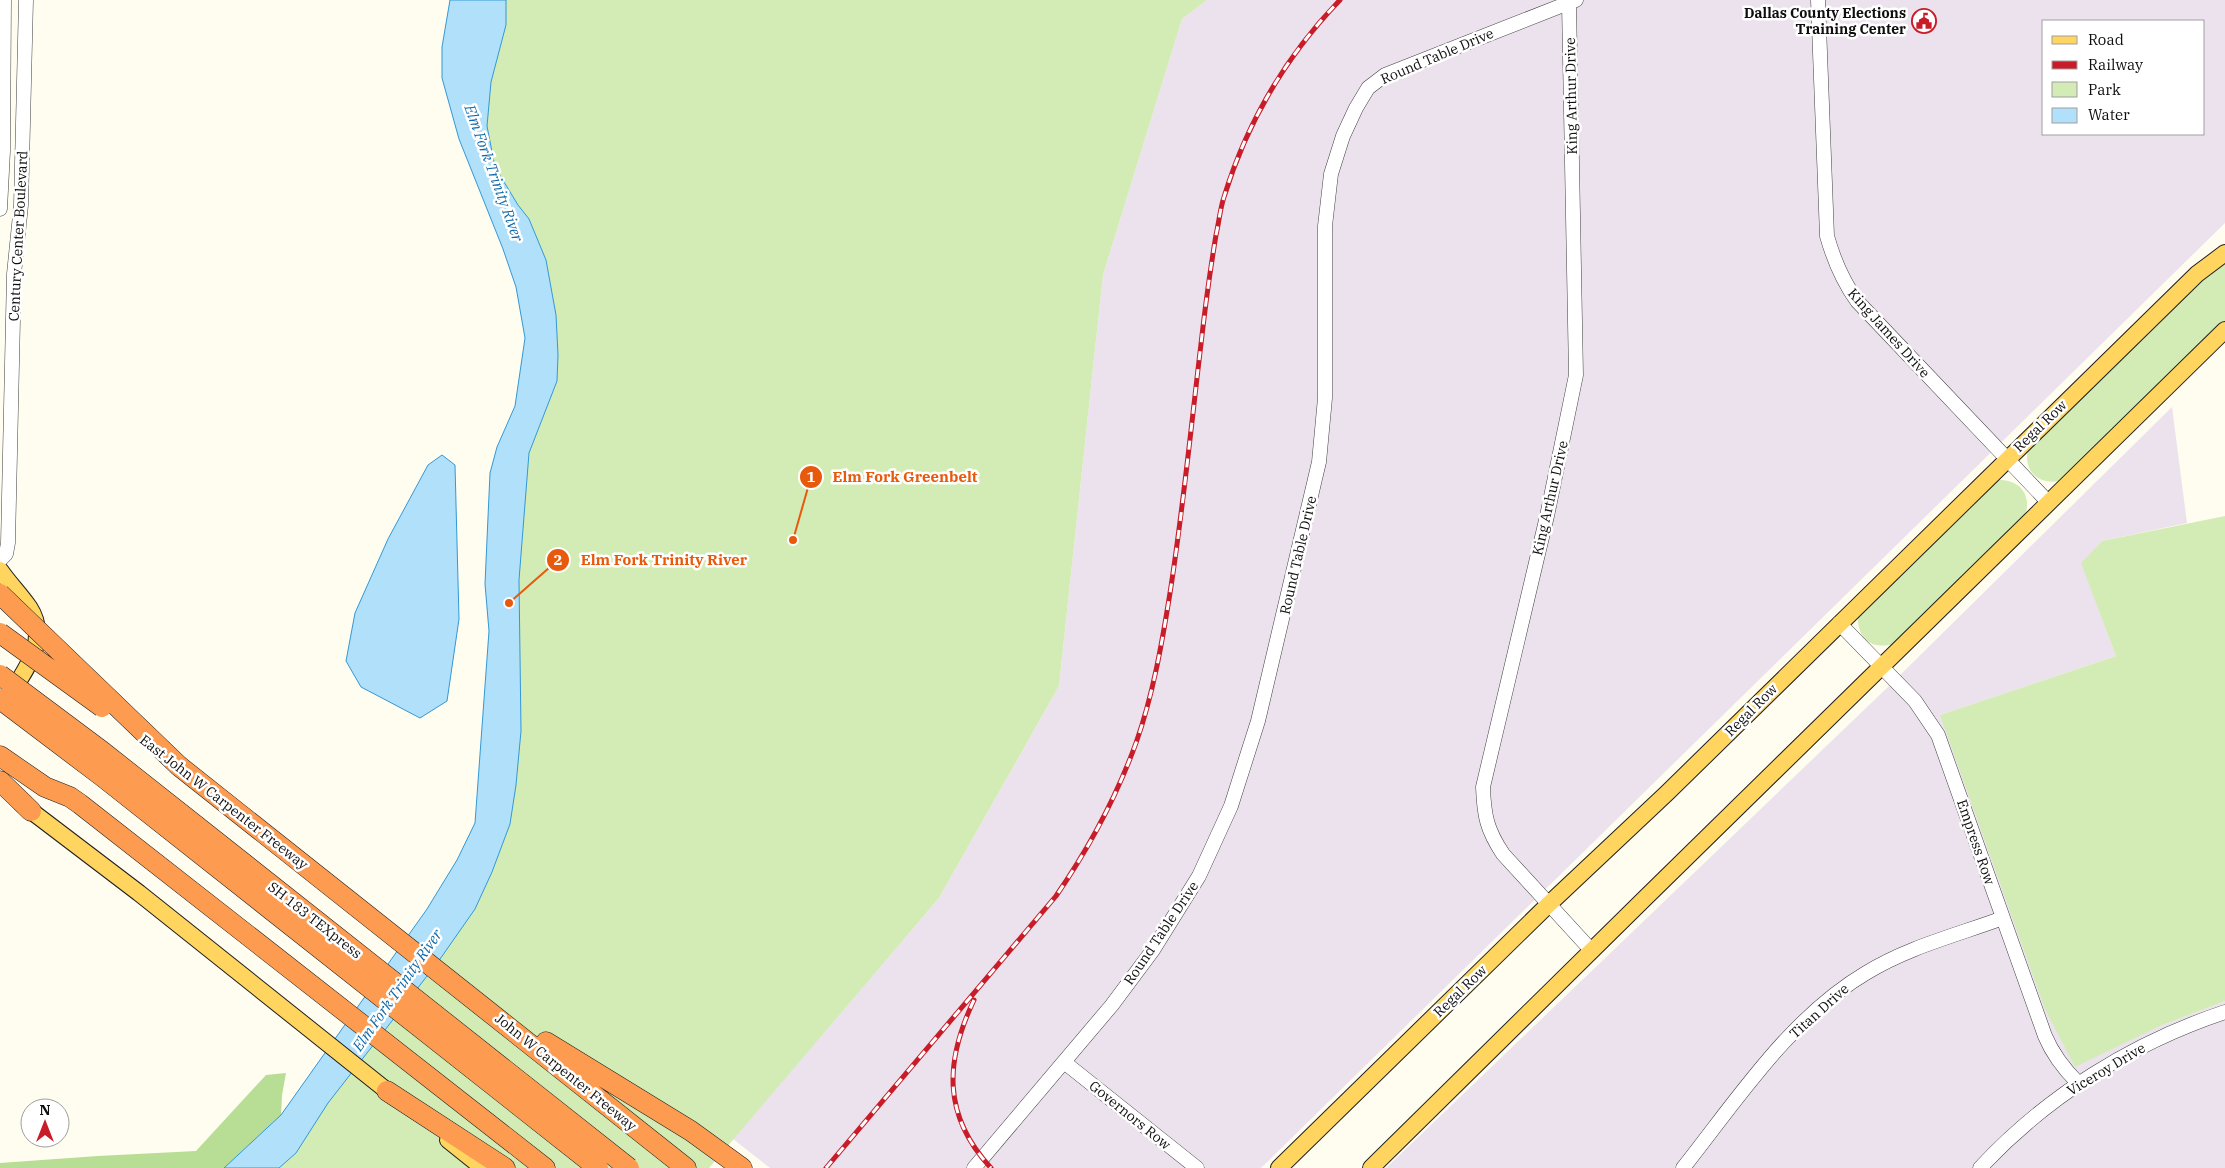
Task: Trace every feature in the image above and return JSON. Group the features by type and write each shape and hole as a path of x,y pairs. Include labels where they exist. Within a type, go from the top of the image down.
{"highway":[{"path":"0,594 179,766"},
{"name":"East John W Carpenter Freeway","path":"0,633 72,684 179,766 445,976"},
{"name":"SH 183 TEXpress","path":"0,675 103,752 628,1168"},
{"name":"SH 183 TEXpress","path":"0,699 103,777 598,1168"},
{"path":"0,740 54,776 70,797"},
{"path":"0,756 45,786 70,797 545,1168"},
{"path":"0,782 31,810"},
{"name":"John W Carpenter Freeway","path":"445,976 686,1168"},
{"path":"471,996 691,1131 742,1168"},
{"path":"387,1092 505,1168"}],"main road":[{"name":"Regal Row","path":"1279,1168 1549,904 1667,793 2197,274 2225,253"},
{"path":"1371,1168 1591,950 1883,667 2225,330"},
{"path":"0,570 30,608 35,618 38,634 32,659 0,711"},
{"path":"0,789 31,810 139,893 483,1168"}],"street":[{"name":"Century Center Boulevard","path":"0,206 4,0"},
{"name":"Century Center Boulevard","path":"0,560 6,554 8,543 14,274 21,205 26,0"},
{"name":"King James Drive","path":"1818,0 1827,236 1833,260 1843,282 1857,301 2049,504"},
{"name":"King Arthur Drive","path":"1573,2 1576,375 1548,513 1482,788 1484,814 1491,836 1503,854 1591,950"},
{"name":"Round Table Drive","path":"974,1168 1134,976 1166,930 1199,876 1226,819 1252,742 1319,462 1325,398 1325,212 1335,159 1350,120 1364,93 1373,83 1385,75 1573,2"},
{"path":"0,206 21,205"},
{"name":"Empress Row","path":"1839,623 1915,701 1938,735 2051,1050 2078,1083"},
{"name":"Titan Drive","path":"1682,1168 1780,1046 1834,994 1866,972 1896,957 2003,918"},
{"name":"Viceroy Drive","path":"1980,1168 2010,1136 2078,1083 2145,1044 2198,1021 2225,1012"},
{"name":"Governors Row","path":"1064,1062 1197,1168"}],"shaded area":[{"path":"1207,0 2225,0 2225,223 1261,1168 770,1168 733,1139 939,898 1059,686 1103,275 1182,19"},
{"path":"2172,407 2187,523 2102,541 2082,563 2116,656 1940,715 2160,1026 2225,1001 2225,1168 1386,1168 1889,686"}],"green space":[{"path":"502,0 1207,0 1182,19 1103,275 1059,686 939,898 709,1168 261,1168 338,1073 504,782 516,476 544,368 467,105"},
{"path":"2225,262 2225,321 2063,480 2046,481 2034,475 2028,462 2029,446 2184,294"},
{"path":"1999,480 2013,483 2023,491 2027,502 2025,516 1894,644 1873,644 1863,637 1858,625 1858,617 1992,482"},
{"path":"2225,516 2225,1001 2160,1026 2075,1067 2045,1009 1940,715 2116,656 2081,563 2102,541"},
{"path":"286,1073 281,1115 224,1168 0,1168 0,1163 196,1151 266,1075"}],"water":[{"path":"450,0 506,0 506,25 491,82 487,126 495,167 518,205 529,219 546,260 556,315 557,381 529,453 519,580 521,731 510,824 492,872 475,909 438,962 328,1103 296,1153 279,1168 224,1168 281,1115 427,909 457,860 475,823 489,631 485,584 490,473 497,447 515,406 525,338 516,287 503,249 459,139 442,78 442,47"},
{"path":"442,455 455,465 459,619 447,701 420,718 361,687 346,661 355,613 388,539 428,465"}],"railway":[{"path":"826,1168 1056,896 1091,841 1120,783 1136,743 1147,706 1164,631 1179,531 1208,290 1223,202 1244,142 1270,91 1302,44 1340,0"},
{"path":"974,1000 964,1023 958,1045 953,1087 956,1108 964,1128 975,1148 991,1168"}],"place":[{"name":"Dallas County Elections Training Center","path":"1924,21"},
{"name":"Elm Fork Greenbelt","path":"793,540"},
{"name":"Elm Fork Trinity River","path":"509,603"}]}
